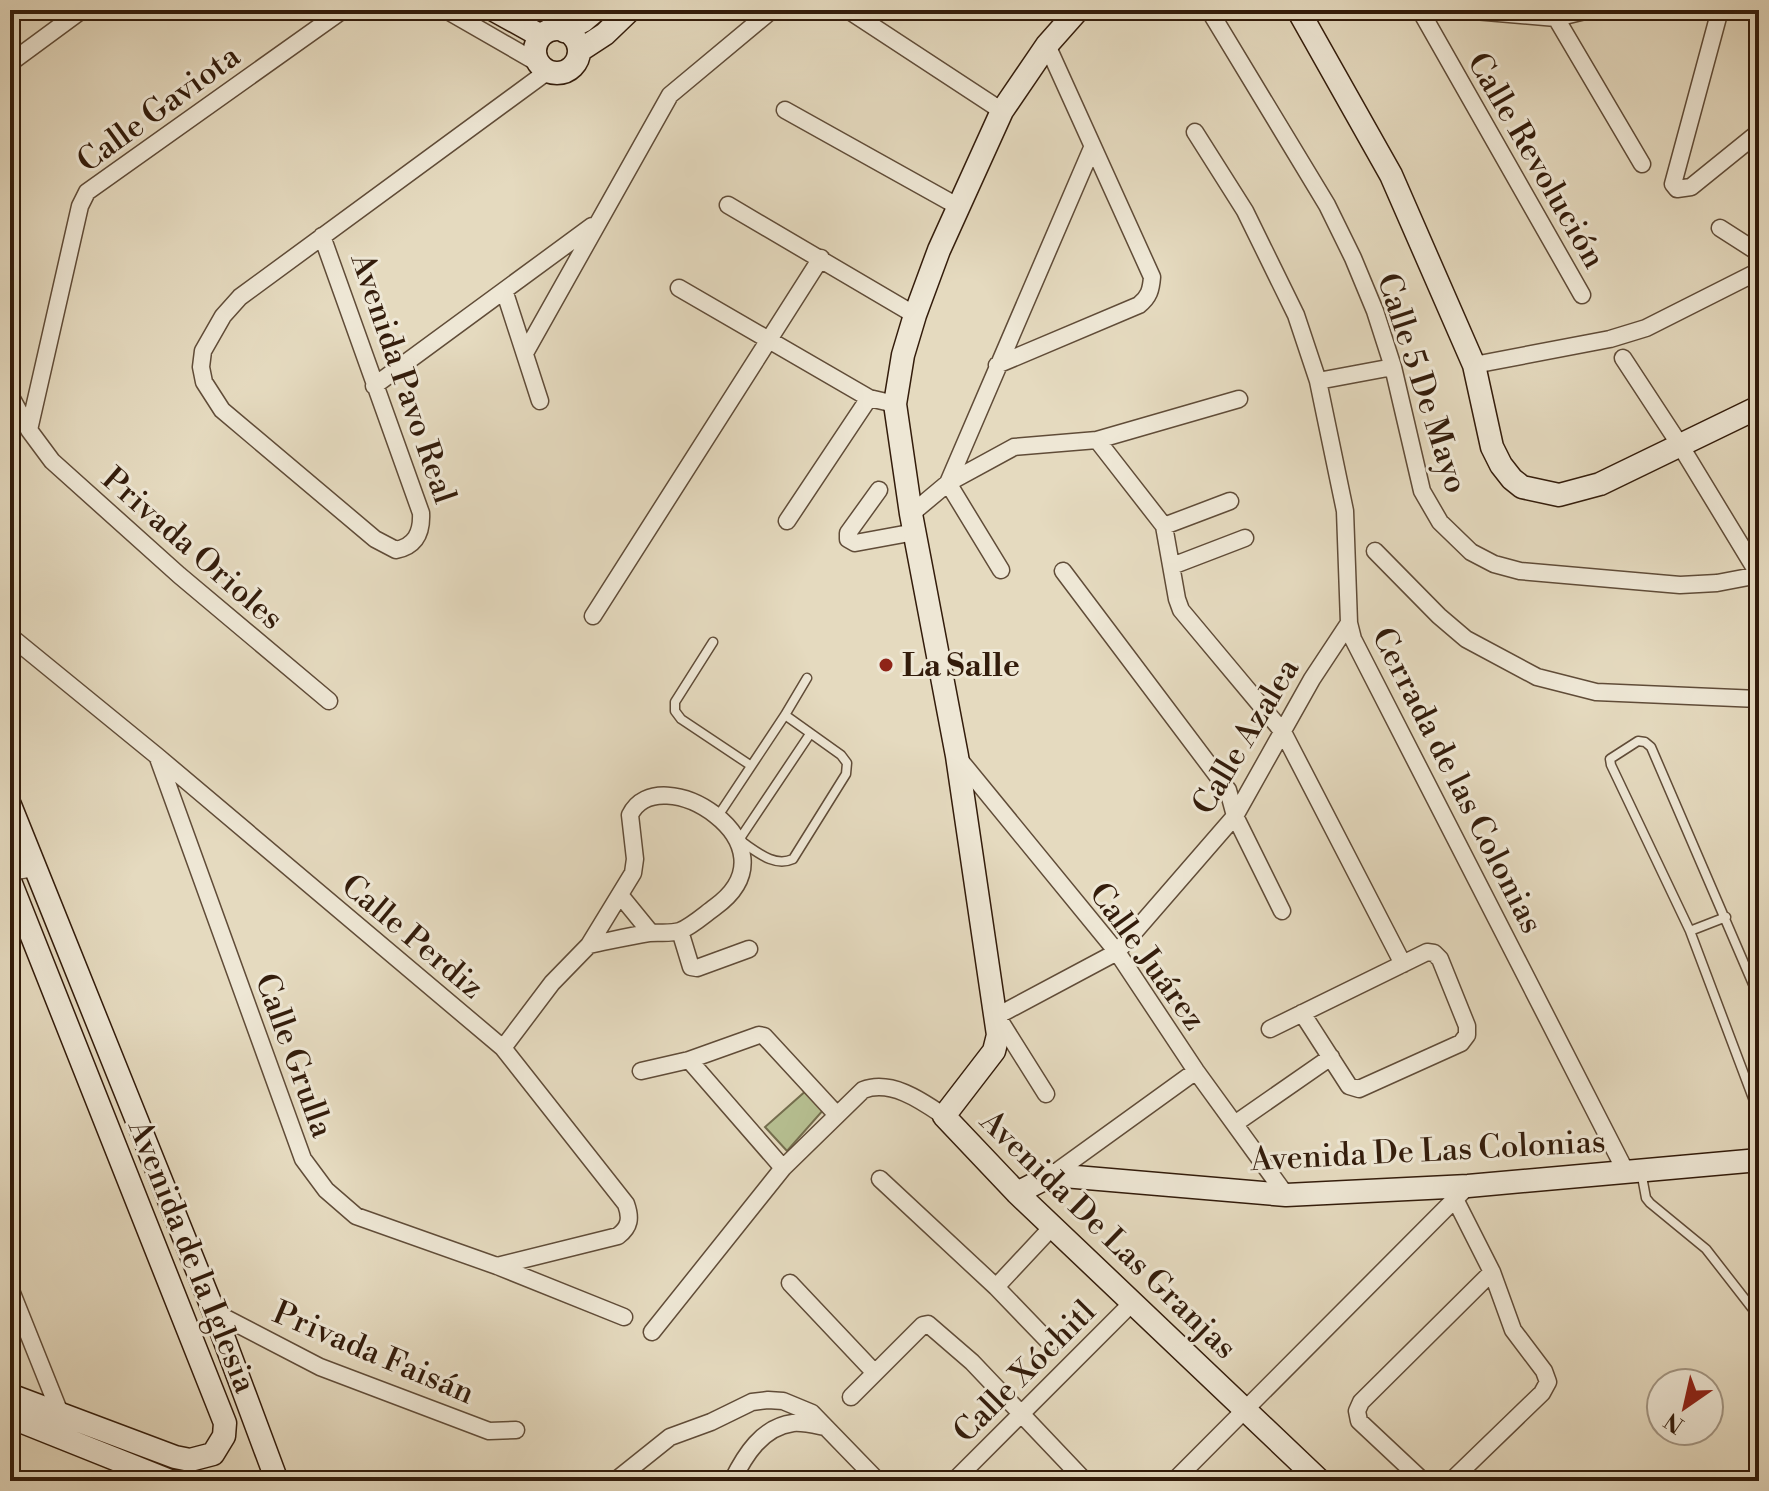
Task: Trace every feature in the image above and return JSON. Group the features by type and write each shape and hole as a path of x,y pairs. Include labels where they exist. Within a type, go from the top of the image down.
{"street":[{"path":"10,63 82,10"},
{"name":"Calle Gaviota","path":"29,430 80,206 87,192 343,10"},
{"path":"446,10 543,67 565,72 572,67 579,51 605,34 630,10"},
{"path":"494,10 541,36"},
{"path":"543,67 535,49 541,36 548,31 564,31 596,10"},
{"path":"525,353 659,110 670,95 772,10"},
{"path":"848,10 1002,111"},
{"name":"Avenida De Las Granjas","path":"1078,10 1047,45 1002,111 915,315 903,355 895,404 913,523 957,756 997,1016 998,1035 994,1051 944,1116 1017,1193 1320,1481"},
{"name":"Calle 5 De Mayo","path":"1209,10 1327,205 1375,311 1393,367 1422,491 1440,522 1471,552 1494,564 1520,571 1625,582 1717,583 1759,575"},
{"path":"1298,10 1391,175 1474,365 1492,447 1512,479 1522,487 1559,495 1600,484 1759,407"},
{"name":"Calle Revolución","path":"1420,10 1582,295"},
{"path":"1463,10 1556,18 1589,10"},
{"path":"1720,10 1673,184 1677,189 1691,187 1759,132"},
{"path":"1556,18 1642,164"},
{"path":"564,31 577,42 579,51"},
{"path":"997,365 1139,305 1148,298 1152,277 1047,45"},
{"name":"Avenida Pavo Real","path":"322,236 421,513 422,524 417,537 408,547 396,550 375,539 222,410 204,382 201,367 203,351 223,316 240,297 543,67"},
{"path":"785,110 959,207"},
{"name":"Cerrada de las Colonias","path":"1195,132 1245,211 1296,315 1318,381 1345,511 1349,623 1353,639 1633,1171"},
{"path":"879,490 848,533 848,539 855,543 913,523 948,483 1092,148"},
{"path":"728,205 915,315"},
{"path":"374,386 505,293 600,220"},
{"path":"1720,228 1759,253"},
{"path":"593,616 821,258"},
{"path":"1474,365 1610,339 1646,328 1759,271"},
{"path":"679,288 869,398 895,404"},
{"path":"505,293 540,401"},
{"path":"1623,358 1759,575"},
{"path":"1318,381 1393,367"},
{"name":"Privada Orioles","path":"10,395 29,430 52,461 179,575 329,701"},
{"path":"787,521 869,398"},
{"path":"948,483 1014,447 1097,440 1239,399"},
{"path":"1097,440 1164,526 1181,610 1283,732 1403,964"},
{"path":"948,483 1001,570"},
{"path":"1164,526 1230,501"},
{"path":"1172,566 1245,538"},
{"path":"1375,551 1466,639 1537,677 1596,692 1759,699"},
{"path":"1063,571 1228,790 1235,816 1282,911"},
{"name":"Calle Azalea","path":"997,1016 1117,952 1235,816 1312,679 1349,623"},
{"name":"Calle Perdiz","path":"10,636 503,1048 626,1204 629,1222 625,1231 618,1236 497,1266"},
{"name":"Calle Grulla","path":"157,756 303,1159 326,1190 356,1216 497,1266 624,1317"},
{"name":"Calle Juárez","path":"957,756 1117,952 1196,1071 1286,1195"},
{"path":"503,1048 552,983 589,945 633,873 635,859 630,815 639,802 659,795 703,805 718,816 739,840 743,858 741,874 724,901 680,931 651,933 589,945"},
{"name":"Avenida de la Iglesia","path":"12,814 214,1312 272,1477"},
{"path":"10,872 34,868"},
{"name":"Avenida de la Iglesia","path":"10,881 225,1423 224,1436 213,1454 190,1460 10,1395"},
{"path":"620,895 651,933"},
{"path":"680,931 691,967 697,968 749,949"},
{"path":"1270,1029 1302,1013 1427,952 1434,953 1440,959 1467,1026 1467,1035 1461,1043 1359,1089 1349,1086 1302,1013"},
{"path":"997,1016 1046,1094"},
{"path":"641,1071 689,1060 759,1035 764,1036 837,1115"},
{"path":"1236,1123 1331,1057"},
{"path":"689,1060 783,1168"},
{"path":"1017,1193 1052,1175 1196,1071"},
{"path":"652,1332 783,1168 863,1090 871,1087 904,1092 944,1116"},
{"name":"Avenida De Las Colonias","path":"1052,1175 1286,1195 1462,1193 1633,1171 1759,1160"},
{"path":"880,1179 996,1287 1050,1343"},
{"path":"1174,1481 1462,1193 1513,1330 1544,1371 1548,1382 1542,1393 1451,1481"},
{"path":"996,1287 1053,1226"},
{"path":"547,1286 548,1271 558,1251"},
{"path":"1423,1481 1359,1421 1357,1411 1361,1402 1492,1272"},
{"path":"790,1283 875,1373"},
{"path":"10,1288 60,1413"},
{"name":"Calle Xóchitl","path":"954,1481 1133,1302"},
{"name":"Privada Faisán","path":"214,1312 320,1367 489,1431 516,1430"},
{"path":"851,1397 923,1325 928,1324 962,1353 1085,1481"},
{"path":"615,1481 670,1437 752,1402 783,1401 812,1413 878,1481"},
{"path":"10,1417 170,1481"},
{"path":"732,1481 742,1462 766,1432 794,1423 825,1427"}],"lane":[{"path":"713,642 675,702 675,711 681,719 750,765"},
{"path":"718,816 807,678"},
{"path":"785,715 841,755 847,763 846,774 793,859 784,863 775,862 739,840 810,734"},
{"path":"1759,998 1651,747 1638,741 1614,755 1610,759 1611,765 1690,931 1759,1114"},
{"path":"1690,931 1726,917"},
{"path":"1633,1171 1650,1203 1706,1249 1759,1317"}],"green space":[{"path":"808,1089 825,1108 787,1151 765,1127"}],"place":[{"name":"La Salle","path":"886,665"}]}
